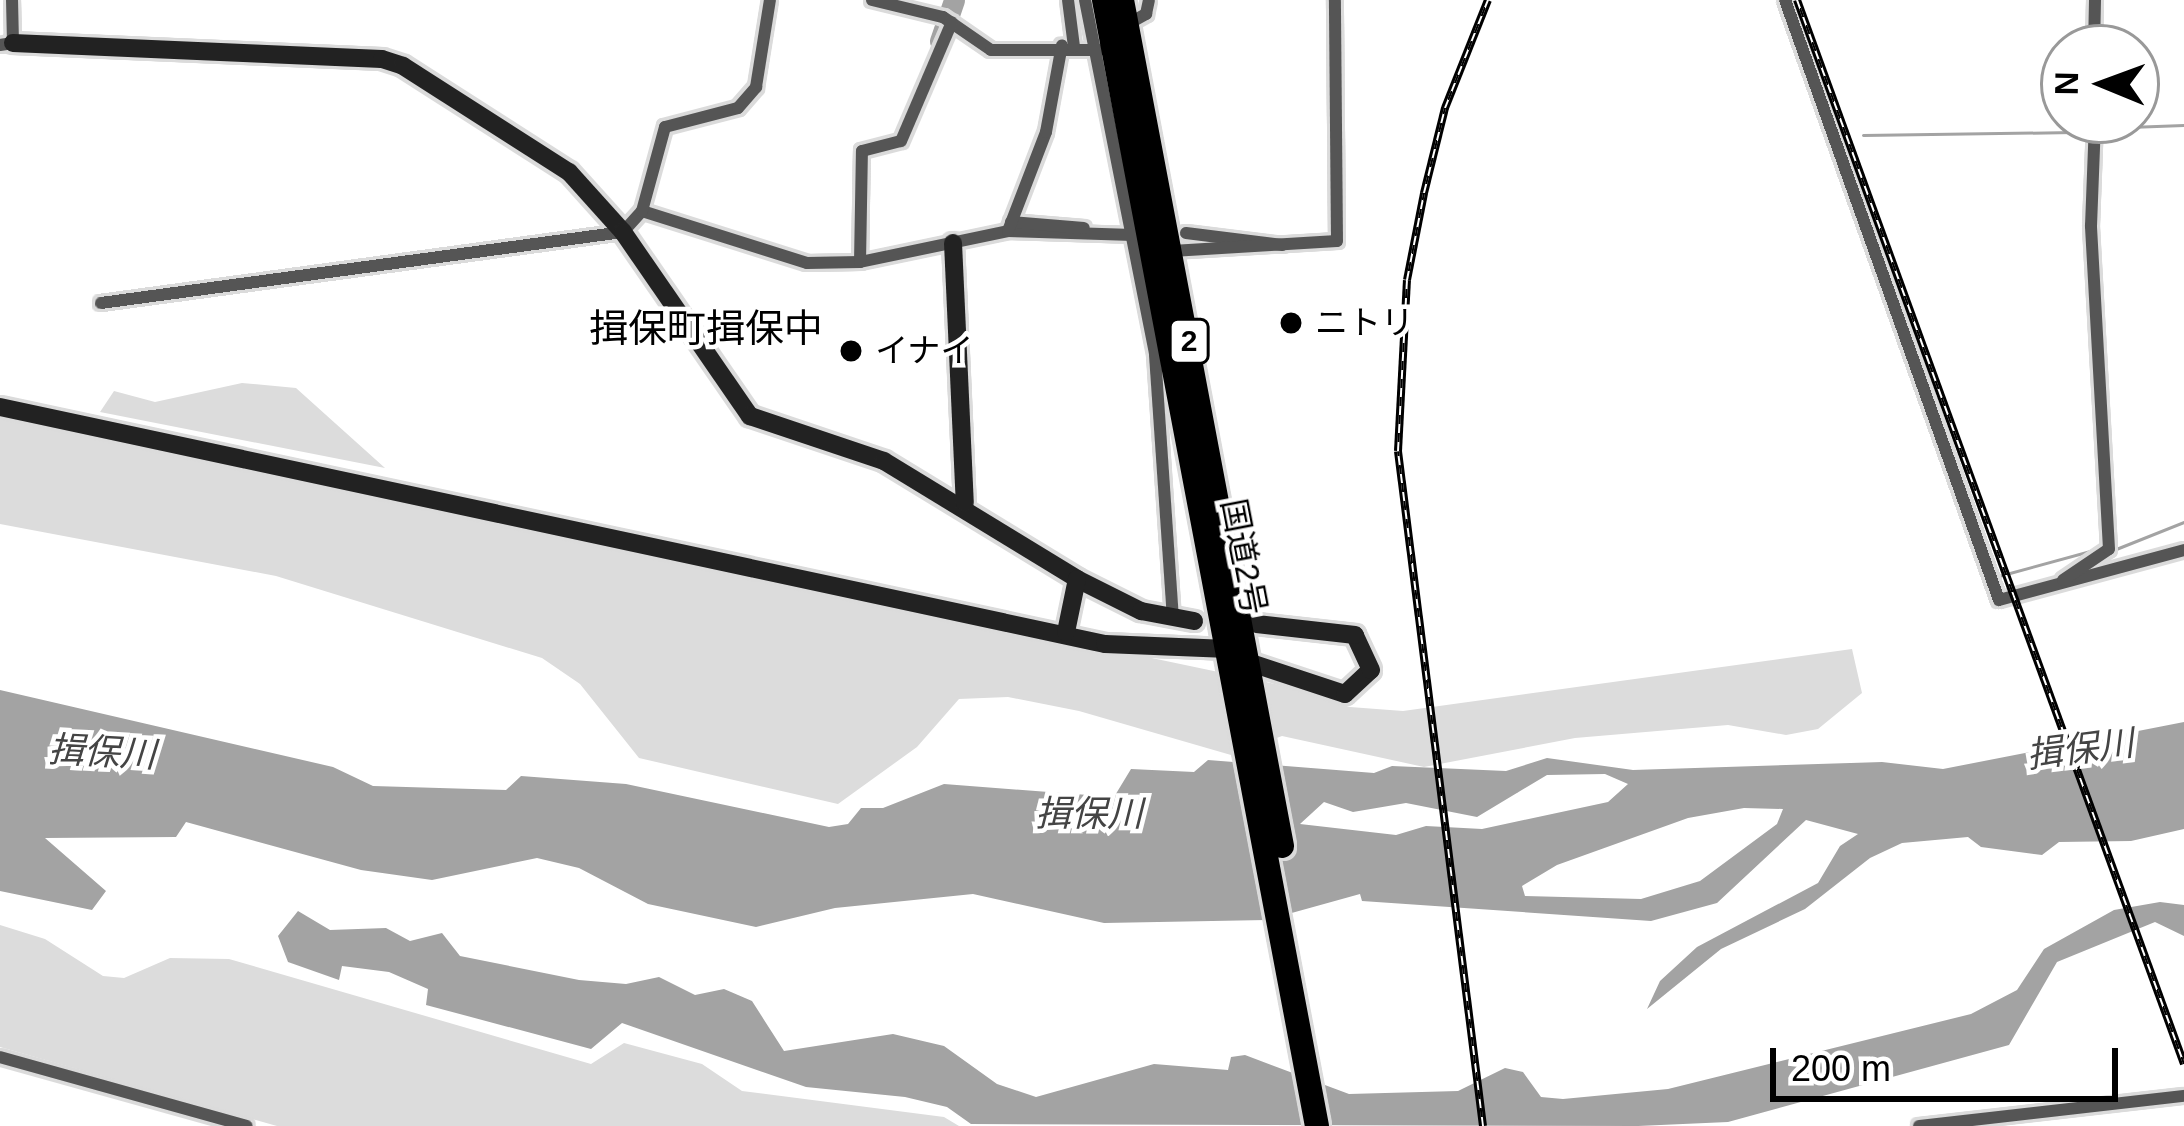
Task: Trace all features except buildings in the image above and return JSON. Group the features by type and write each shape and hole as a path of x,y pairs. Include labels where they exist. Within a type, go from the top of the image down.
{"highway":[{"name":"国道2号","path":"1104,0 1119,28 1179,242 1240,668 1317,1126"},
{"name":"国道2号","path":"1119,28 1139,234 1240,668 1333,1126"}],"street":[{"path":"12,0 7,44 382,59 569,172 623,232 750,416 833,440 965,503 1077,579 1184,619 1139,234 1010,226"},
{"path":"101,304 623,232 642,212 665,127 738,108 756,87 770,0"},
{"path":"872,0 952,22 991,50 1068,46 1119,28 1149,0"},
{"path":"1010,226 1046,132 1068,46 1068,0"},
{"path":"1085,0 1119,28"},
{"path":"1119,28 1139,0"},
{"path":"1179,242 1288,248 1337,241 1335,0"},
{"path":"1785,0 1999,600 2184,550"},
{"path":"860,262 862,151 901,141 952,22"},
{"path":"2057,584 2109,549 2091,226 2094,144"},
{"path":"642,212 807,263 860,262 1010,226 1085,228"},
{"path":"1179,242 1259,237 1288,248"},
{"path":"953,243 965,503"},
{"path":"0,407 1346,694 1371,670 1354,635 1257,624"},
{"path":"1066,632 1077,579"},
{"path":"0,1057 248,1126"},
{"path":"1919,1126 2184,1096"}],"shaded area":[{"path":"242,383 296,388 385,468 100,412 114,391 155,402"},
{"path":"0,416 1275,684 1350,707 1403,711 1852,649 1862,693 1818,729 1786,735 1728,725 1575,738 1424,767 1282,736 1231,755 1079,711 1008,697 959,699 917,747 838,804 639,758 580,684 542,658 276,576 0,524"},
{"path":"0,925 45,939 103,976 124,978 170,958 229,959 591,1064 624,1043 702,1064 742,1091 944,1117 959,1126 277,1126 0,1047"}],"water":[{"name":"揖保川","path":"0,690 333,767 373,786 506,790 521,776 626,784 829,827 848,824 861,808 883,808 944,784 1114,797 1131,769 1194,772 1208,760 1374,773 1392,766 1506,771 1547,758 1633,770 1882,762 1943,769 2184,722 2184,829 2131,841 2059,842 2042,855 1981,847 1968,837 1902,843 1870,858 1805,909 1721,949 1647,1009 1660,981 1697,947 1818,883 1840,846 1858,834 1806,820 1717,903 1651,921 1362,901 1360,894 1266,920 1104,923 973,894 835,908 756,927 648,904 579,868 537,858 432,880 361,870 186,822 176,837 45,838 106,891 92,910 0,891","holes":["1605,774 1628,784 1608,802 1482,829 1426,826 1396,835 1300,824 1324,802 1353,812 1406,803 1477,817 1547,775","1744,808 1783,809 1777,824 1700,881 1641,899 1525,896 1522,886 1557,865 1688,818"]},
{"path":"2160,902 2184,905 2184,936 2155,922 2057,962 2009,1045 1728,1122 1638,1126 971,1124 947,1107 905,1097 806,1087 622,1023 591,1049 426,1005 428,989 389,972 342,966 339,980 288,962 278,936 298,911 330,930 386,928 410,941 442,933 460,956 579,980 626,984 659,977 695,995 724,989 752,1001 784,1051 893,1034 944,1046 997,1084 1036,1097 1154,1064 1228,1070 1231,1057 1245,1055 1349,1094 1458,1091 1505,1068 1523,1072 1541,1097 1563,1099 1668,1089 1971,1014 2017,990 2044,949 2114,910"}],"waterway":[{"path":"940,41 954,0"},
{"path":"2160,126 2184,125"},
{"path":"1863,135 2040,133"},
{"path":"2116,549 2184,522"},
{"path":"1995,577 2101,548"}],"railway":[{"path":"1483,1126 1398,451 1407,280 1424,193 1445,108 1488,0"},
{"path":"1797,0 2184,1064"}],"place":[{"name":"ニトリ","path":"1291,323"},
{"name":"イナイ","path":"851,351"}],"district":[{"name":"揖保町揖保中","path":"706,329"}]}
